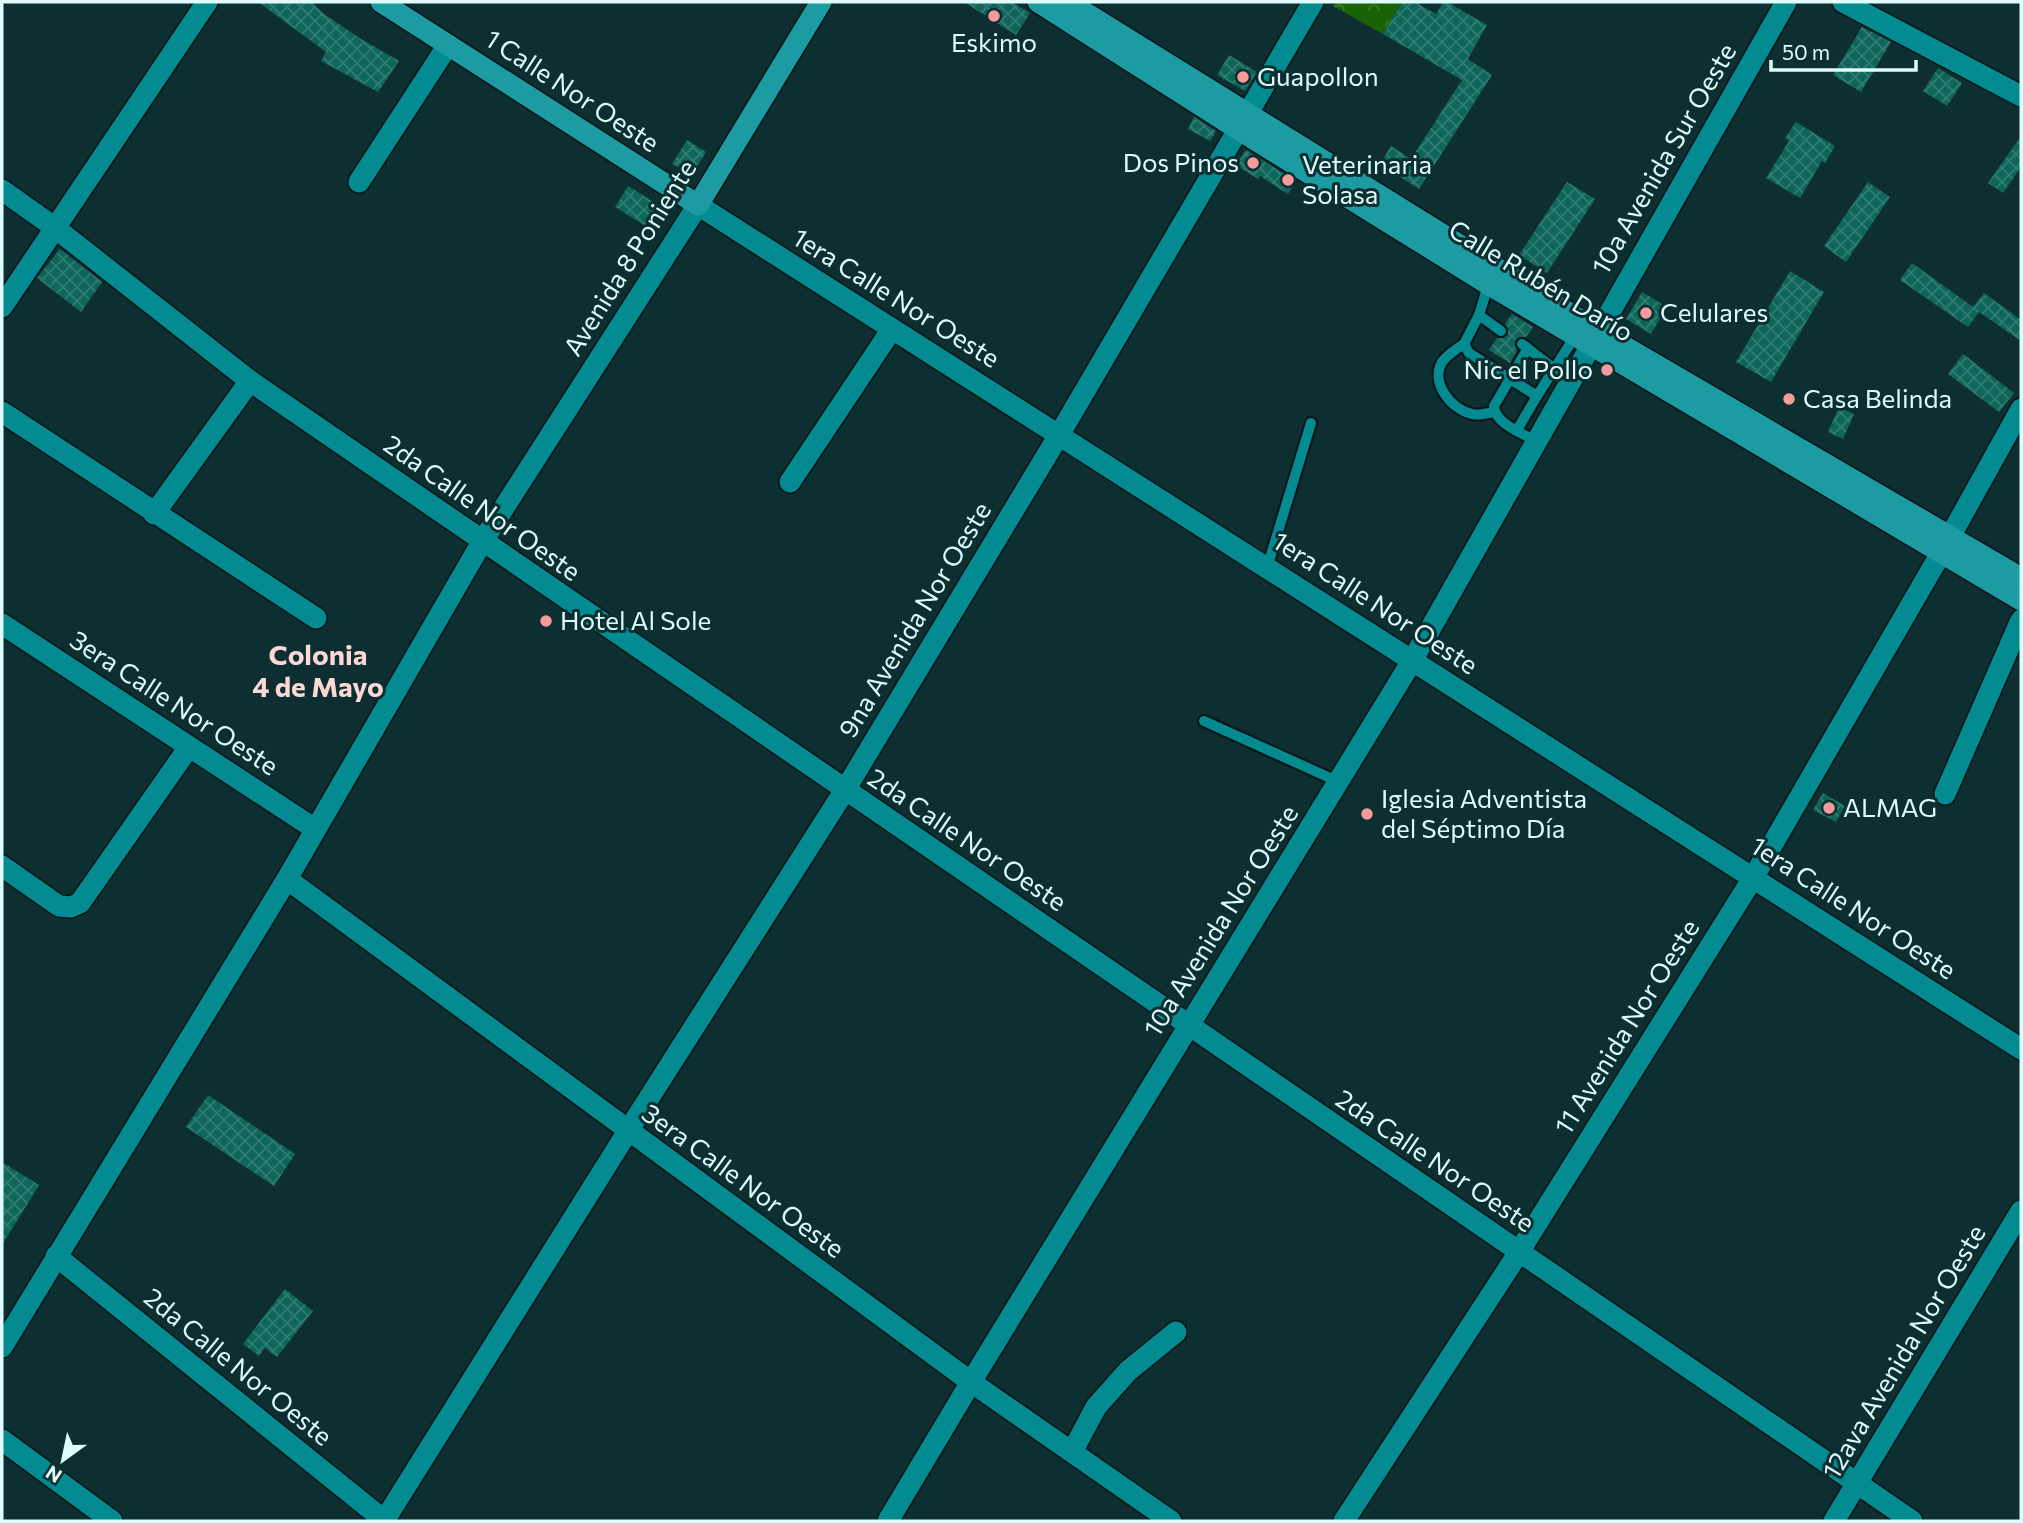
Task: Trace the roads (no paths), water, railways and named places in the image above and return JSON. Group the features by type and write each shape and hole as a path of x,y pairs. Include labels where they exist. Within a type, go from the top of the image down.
{"street":[{"path":"2,307 207,2"},
{"name":"1 Calle Nor Oeste","path":"381,2 698,205"},
{"name":"Avenida 8 Poniente","path":"2,1348 287,879 482,542 698,205 821,2"},
{"name":"Calle Rubén Darío","path":"1038,2 1164,72"},
{"name":"Calle Rubén Darío","path":"1068,2 1164,72 1243,123 1587,333 1945,545 2021,600"},
{"name":"9na Avenida Nor Oeste","path":"385,1521 845,790 1059,435 1312,2"},
{"name":"10a Avenida Sur Oeste","path":"1587,333 1786,2"},
{"path":"1843,2 2021,96"},
{"path":"359,182 449,45"},
{"name":"2da Calle Nor Oeste","path":"2,190 54,227 250,381 1912,1521"},
{"name":"1era Calle Nor Oeste","path":"698,205 2021,1049"},
{"path":"790,482 892,329"},
{"name":"10a Avenida Nor Oeste","path":"888,1521 1412,661 1536,441 1562,374 1587,333"},
{"path":"154,514 250,381"},
{"name":"11 Avenida Nor Oeste","path":"1344,1521 1519,1252 1753,878 2021,410"},
{"path":"2,412 316,618"},
{"name":"Calle Rubén Darío","path":"1945,545 2021,578"},
{"path":"1945,794 2021,620"},
{"name":"3era Calle Nor Oeste","path":"2,624 315,829"},
{"path":"2,866 59,906 71,907 80,903 189,747"},
{"name":"3era Calle Nor Oeste","path":"287,879 971,1382 1171,1521"},
{"name":"12ava Avenida Nor Oeste","path":"1834,1521 2021,1211"},
{"name":"2da Calle Nor Oeste","path":"56,1256 385,1521"},
{"path":"1072,1452 1096,1407 1128,1371 1176,1332"},
{"path":"2,1440 112,1521"}],"lane":[{"path":"1491,275 1479,315 1464,344 1452,351 1441,364 1438,379 1448,401 1462,410 1473,415 1494,412"},
{"path":"1479,315 1501,331"},
{"path":"1464,344 1469,353 1536,396"},
{"path":"1517,430 1536,396 1562,374 1525,346 1494,406 1494,412 1500,420 1517,430 1536,441"},
{"path":"1267,568 1311,423"},
{"path":"1204,721 1339,782"}],"place":[{"name":"Eskimo","path":"994,16"},
{"name":"Guapollon","path":"1243,77"},
{"name":"Dos Pinos","path":"1253,163"},
{"name":"Veterinaria Solasa","path":"1288,180"},
{"name":"Celulares","path":"1646,313"},
{"name":"Nic el Pollo","path":"1607,370"},
{"name":"Casa Belinda","path":"1789,399"},
{"name":"Hotel Al Sole","path":"546,621"},
{"name":"ALMAG","path":"1829,808"},
{"name":"Iglesia Adventista del Séptimo Día","path":"1367,814"}],"district":[{"name":"Colonia 4 de Mayo","path":"318,671"}]}
